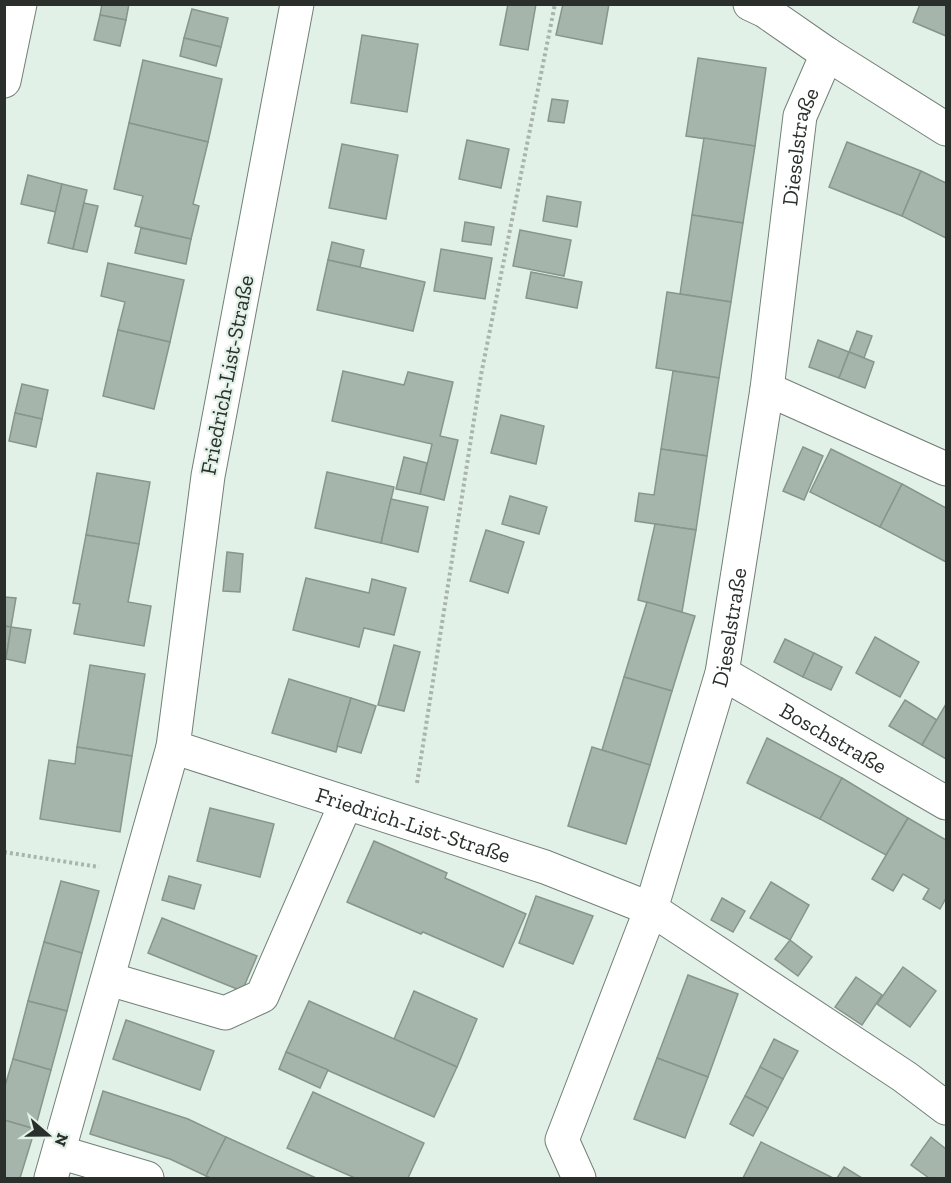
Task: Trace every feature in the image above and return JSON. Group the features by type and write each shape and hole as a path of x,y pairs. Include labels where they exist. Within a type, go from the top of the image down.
{"street":[{"path":"4,81 20,4"},
{"name":"Friedrich-List-Straße","path":"55,1165 173,747 208,476 297,4"},
{"path":"750,4 765,11 827,54 946,129"},
{"name":"Dieselstraße","path":"579,1179 562,1140 651,909 722,673 767,389 800,116 827,54"},
{"path":"767,389 946,469"},
{"name":"Boschstraße","path":"722,673 946,803"},
{"name":"Friedrich-List-Straße","path":"173,747 545,867 651,909 905,1077 946,1108"},
{"path":"109,979 225,1013 262,996 346,803"},
{"path":"55,1165 147,1179"}],"path":[{"path":"410,824 482,375 555,4"},
{"path":"4,852 138,873"}],"building":[{"path":"102,4 129,4 126,20 100,15"},
{"path":"508,4 536,4 528,50 500,45"},
{"path":"563,4 609,4 602,44 556,35"},
{"path":"920,4 946,4 946,36 913,22"},
{"path":"192,9 228,18 221,47 184,38"},
{"path":"100,15 126,20 120,46 94,40"},
{"path":"362,35 418,44 407,112 351,103"},
{"path":"184,38 221,47 216,66 180,56"},
{"path":"698,58 766,68 755,146 686,136"},
{"path":"143,60 222,79 208,142 129,123"},
{"path":"552,99 568,101 564,123 548,121"},
{"path":"129,123 208,142 193,204 199,206 191,239 135,226 143,196 114,189"},
{"path":"704,138 755,146 743,223 692,215"},
{"path":"467,140 509,149 501,188 459,179"},
{"path":"847,142 921,171 902,216 829,187"},
{"path":"342,144 398,155 386,219 329,208"},
{"path":"921,171 946,183 946,238 902,216"},
{"path":"28,175 62,184 56,212 21,204"},
{"path":"62,184 87,190 73,249 48,243"},
{"path":"547,196 581,202 577,227 543,221"},
{"path":"84,203 98,206 87,252 73,249"},
{"path":"692,215 743,223 731,302 680,294"},
{"path":"465,222 494,227 491,245 462,241"},
{"path":"141,228 191,239 186,264 135,253"},
{"path":"520,230 571,240 564,276 513,266"},
{"path":"332,242 364,250 360,267 328,260"},
{"path":"441,249 492,258 485,299 434,291"},
{"path":"328,260 425,282 413,331 317,310"},
{"path":"108,263 184,280 170,342 118,330 125,302 101,296"},
{"path":"531,272 582,282 577,308 526,298"},
{"path":"667,292 731,302 719,378 656,368"},
{"path":"118,330 170,342 154,409 103,396"},
{"path":"857,331 872,336 864,358 849,352"},
{"path":"818,340 849,352 839,378 809,367"},
{"path":"849,352 874,362 865,388 839,378"},
{"path":"343,371 404,385 408,372 453,382 440,436 458,440 444,500 420,494 432,444 332,421"},
{"path":"673,371 719,378 707,456 661,449"},
{"path":"22,384 48,390 42,419 15,413"},
{"path":"15,413 42,419 36,447 9,441"},
{"path":"501,415 544,426 536,464 491,453"},
{"path":"803,447 823,456 804,500 783,491"},
{"path":"661,449 707,456 696,530 635,521 639,493 654,495"},
{"path":"831,449 902,484 880,527 810,492"},
{"path":"404,457 427,463 420,494 396,489"},
{"path":"327,472 394,487 381,543 315,528"},
{"path":"97,473 150,482 139,544 86,535"},
{"path":"902,484 946,508 946,562 880,527"},
{"path":"510,496 547,507 539,534 502,524"},
{"path":"391,499 428,507 418,552 381,543"},
{"path":"655,524 696,530 682,612 638,600"},
{"path":"486,530 524,542 508,593 470,581"},
{"path":"86,535 139,544 128,602 151,606 144,646 74,634 80,604 73,603"},
{"path":"227,552 243,554 240,592 223,591"},
{"path":"306,578 369,593 372,579 406,588 394,635 364,628 359,647 293,630"},
{"path":"4,597 16,598 11,627 4,626"},
{"path":"647,602 695,616 672,691 624,677"},
{"path":"4,626 11,627 6,659 4,659"},
{"path":"11,627 31,630 25,663 6,659"},
{"path":"875,637 919,662 900,697 856,673"},
{"path":"785,639 814,653 803,677 774,662"},
{"path":"394,645 420,652 404,711 378,705"},
{"path":"814,653 842,667 831,690 803,677"},
{"path":"90,665 145,674 132,756 77,747"},
{"path":"624,677 672,691 650,765 602,750"},
{"path":"289,679 351,698 336,752 272,733"},
{"path":"351,698 376,706 361,753 337,746"},
{"path":"905,700 937,720 922,745 889,726"},
{"path":"946,704 946,759 922,745"},
{"path":"767,738 842,778 820,819 747,783"},
{"path":"77,747 132,756 120,832 40,819 49,760 75,764"},
{"path":"592,747 650,765 626,844 568,826"},
{"path":"842,778 908,818 886,855 820,819"},
{"path":"210,808 274,824 260,877 197,861"},
{"path":"908,818 946,840 946,898 940,909 923,899 929,889 903,874 893,891 872,879"},
{"path":"374,841 447,873 445,878 526,914 503,967 347,902"},
{"path":"169,876 201,885 194,909 162,900"},
{"path":"61,881 99,891 82,953 44,942"},
{"path":"771,882 809,905 790,940 750,918"},
{"path":"536,896 593,916 573,964 519,943"},
{"path":"722,898 745,911 733,932 711,920"},
{"path":"162,918 257,956 242,991 148,953"},
{"path":"790,940 812,957 798,976 775,959"},
{"path":"44,942 82,953 67,1011 28,1001"},
{"path":"903,967 936,991 910,1027 877,1004"},
{"path":"688,975 738,994 708,1077 657,1058"},
{"path":"856,977 882,995 862,1025 835,1007"},
{"path":"414,991 477,1019 457,1067 394,1039"},
{"path":"28,1001 67,1011 51,1070 13,1059"},
{"path":"309,1001 457,1067 434,1117 286,1052"},
{"path":"126,1020 214,1051 200,1090 113,1059"},
{"path":"774,1039 798,1051 783,1079 760,1067"},
{"path":"286,1052 328,1070 320,1088 279,1069"},
{"path":"657,1058 708,1077 685,1138 634,1119"},
{"path":"13,1059 51,1070 35,1129 4,1120 4,1089"},
{"path":"760,1067 783,1079 768,1108 745,1096"},
{"path":"103,1091 188,1119 226,1137 206,1176 170,1159 90,1134"},
{"path":"313,1092 424,1143 408,1178 355,1178 287,1148"},
{"path":"745,1096 768,1108 753,1136 730,1124"},
{"path":"4,1120 35,1129 20,1178 4,1178"},
{"path":"226,1137 316,1178 211,1178 206,1176"},
{"path":"931,1137 946,1149 946,1178 929,1178 911,1165"},
{"path":"761,1142 833,1178 743,1178"},
{"path":"844,1167 862,1178 837,1178"}]}
